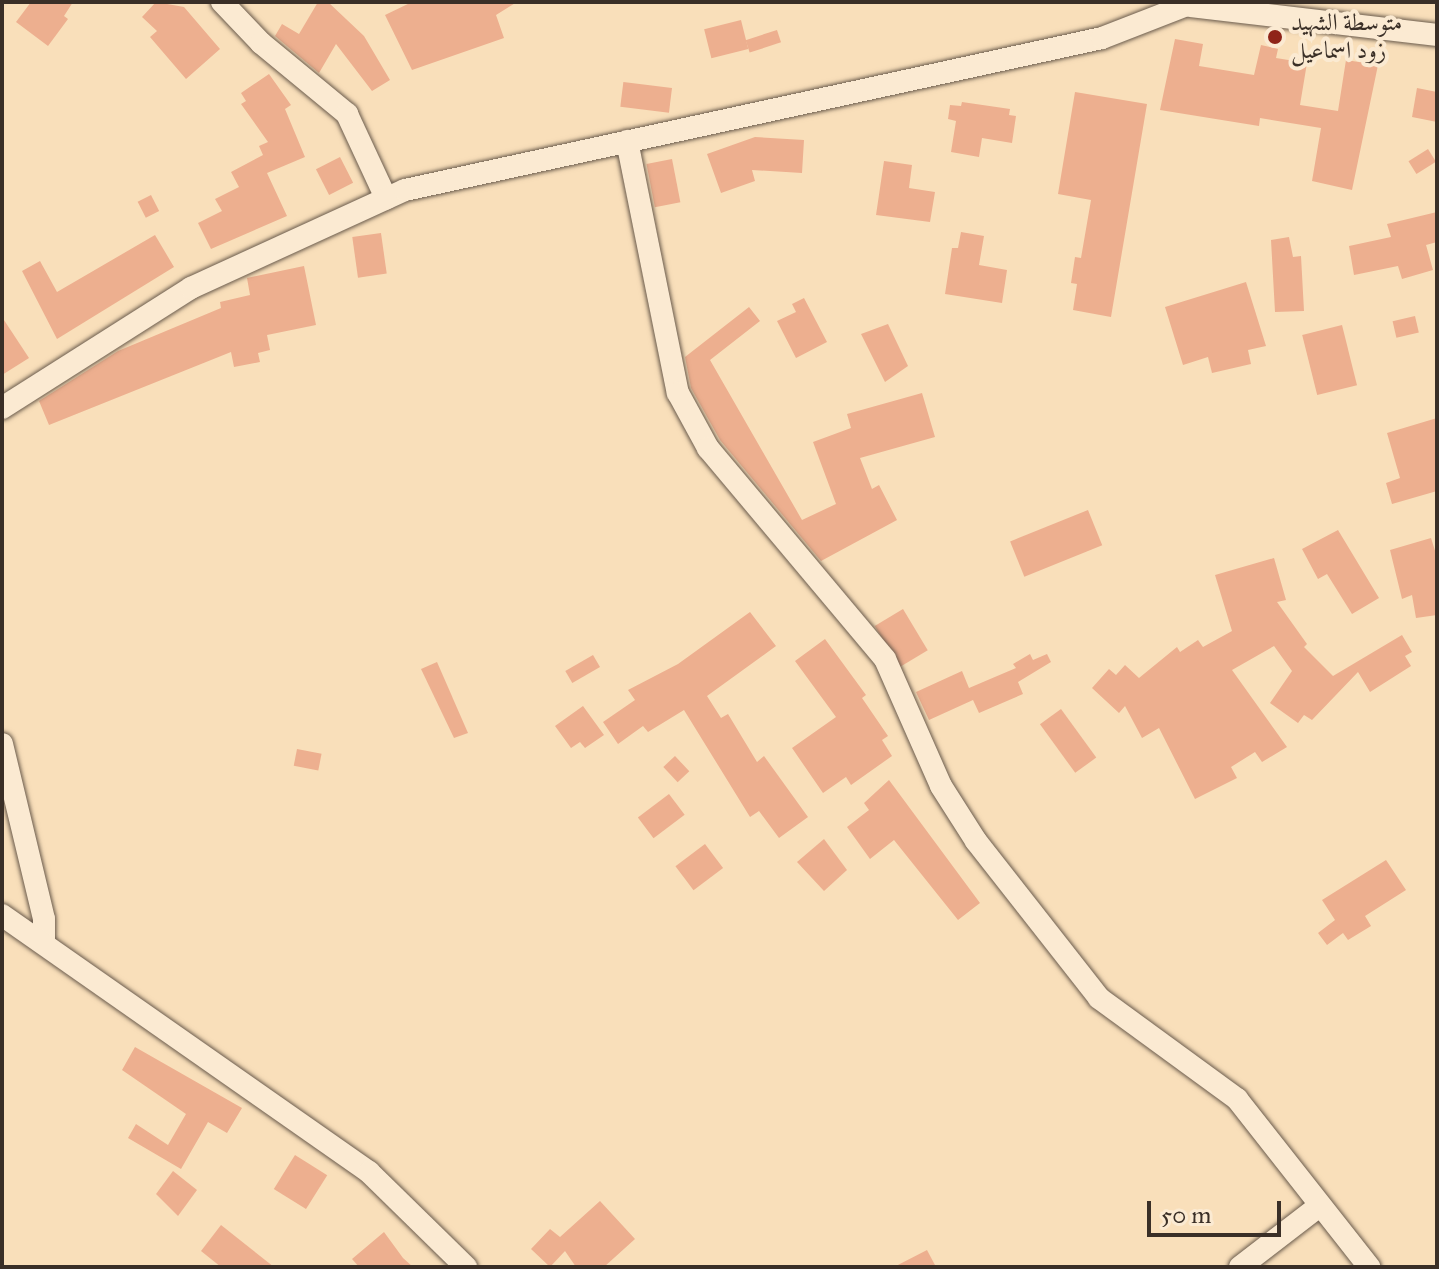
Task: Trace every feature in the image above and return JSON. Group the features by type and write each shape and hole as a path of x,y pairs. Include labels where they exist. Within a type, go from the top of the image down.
{"street":[{"path":"222,2 261,43 347,114 386,198"},
{"path":"2,408 191,288 386,198 477,172 1102,38 1193,4 1437,35"},
{"path":"627,141 678,393 708,448 885,659 941,786 976,841 1099,998 1237,1099 1318,1207 1369,1267"},
{"path":"2,744 44,919 44,943"},
{"path":"2,915 369,1172 466,1267"},
{"path":"1240,1267 1318,1207"}],"building":[{"path":"31,2 73,2 64,16 68,19 48,46 16,22"},
{"path":"156,2 184,7 220,49 186,79 150,37 157,31 142,17"},
{"path":"318,2 328,2 364,36 390,80 372,91 336,44 319,73 275,36 282,24 299,34"},
{"path":"412,2 517,2 496,15 504,38 412,70 385,15"},
{"path":"741,20 748,49 711,58 704,29"},
{"path":"777,30 781,42 750,53 746,40"},
{"path":"1175,39 1203,44 1199,66 1254,75 1261,45 1278,49 1276,58 1307,63 1300,105 1338,111 1346,60 1378,65 1352,190 1312,181 1321,128 1260,118 1259,126 1160,110"},
{"path":"269,74 291,105 285,109 305,157 267,173 287,216 211,249 198,223 222,211 215,199 239,187 231,172 263,155 259,146 268,142 241,104 246,101 241,93"},
{"path":"623,82 672,88 669,113 620,107"},
{"path":"1417,88 1437,92 1437,122 1412,117"},
{"path":"1075,92 1147,104 1111,317 1073,310 1077,284 1071,283 1075,257 1081,258 1091,200 1058,194"},
{"path":"962,102 1010,109 1009,115 1016,116 1012,143 982,138 979,157 951,152 956,121 948,119 950,105 961,106"},
{"path":"755,137 804,140 802,173 752,170 755,181 721,193 707,154"},
{"path":"1428,149 1436,162 1416,174 1408,161"},
{"path":"340,157 353,183 329,195 316,169"},
{"path":"672,159 680,202 655,207 646,164"},
{"path":"884,161 912,165 909,188 935,192 930,222 876,215"},
{"path":"151,195 159,211 146,218 138,202"},
{"path":"1437,212 1437,242 1426,245 1433,270 1402,279 1398,266 1354,275 1349,246 1391,237 1387,224"},
{"path":"961,232 984,236 979,265 1007,270 1002,303 945,294 952,248 958,248"},
{"path":"381,233 387,274 358,278 352,237"},
{"path":"155,235 174,267 57,339 22,271 40,261 57,292"},
{"path":"1289,237 1293,257 1301,256 1304,311 1275,312 1271,240"},
{"path":"304,266 316,325 267,335 270,350 258,353 260,362 234,367 231,352 49,425 39,401 118,351 221,308 220,302 250,295 247,278"},
{"path":"1246,282 1266,346 1248,350 1251,364 1212,373 1208,357 1183,365 1165,307"},
{"path":"804,298 827,342 796,358 777,321 796,312 792,304"},
{"path":"749,307 760,321 710,360 802,520 836,504 813,442 851,428 847,414 922,393 935,437 860,458 872,489 879,485 897,520 821,561 720,440 691,388 685,357"},
{"path":"1415,316 1419,333 1396,338 1393,321"},
{"path":"2,317 29,358 2,375"},
{"path":"888,324 908,366 885,382 861,334"},
{"path":"1342,325 1357,385 1317,395 1302,335"},
{"path":"1437,418 1437,491 1392,504 1386,483 1400,478 1387,433"},
{"path":"1088,510 1102,545 1024,577 1010,541"},
{"path":"1338,530 1379,598 1352,614 1327,574 1318,579 1302,549"},
{"path":"1431,538 1437,557 1437,615 1416,618 1412,595 1402,599 1390,550"},
{"path":"1274,558 1286,600 1277,602 1307,644 1304,647 1333,676 1402,635 1412,652 1405,656 1411,666 1370,692 1358,672 1312,720 1304,715 1298,723 1270,703 1292,671 1274,646 1232,670 1287,747 1262,762 1255,752 1231,767 1237,778 1195,799 1159,728 1142,738 1125,706 1119,713 1092,688 1109,669 1116,675 1125,665 1139,678 1177,647 1180,652 1198,640 1203,647 1232,631 1215,575"},
{"path":"903,609 928,650 899,667 875,626"},
{"path":"750,612 776,646 707,696 721,718 728,714 757,762 764,756 808,817 779,838 759,811 750,817 684,710 648,732 643,726 618,744 603,722 635,700 628,690 678,664"},
{"path":"825,639 866,695 862,698 888,736 882,740 892,756 851,785 846,777 823,793 792,748 836,717 795,661"},
{"path":"1030,654 1033,660 1047,654 1051,662 1018,682 1023,694 979,713 973,700 929,720 916,692 962,671 969,688 1016,668 1013,664"},
{"path":"593,655 600,667 572,683 565,671"},
{"path":"437,662 468,733 454,738 421,669"},
{"path":"583,706 604,735 585,748 580,742 571,748 555,726"},
{"path":"1061,709 1096,758 1075,773 1040,724"},
{"path":"297,749 322,754 318,770 294,766"},
{"path":"675,756 689,771 678,782 663,767"},
{"path":"889,780 980,903 958,920 894,840 870,859 847,827 869,810 864,803"},
{"path":"669,794 685,815 654,838 638,817"},
{"path":"824,839 847,870 824,891 797,862"},
{"path":"705,844 723,868 694,890 675,866"},
{"path":"1386,860 1406,890 1365,916 1371,926 1348,940 1343,933 1327,945 1318,933 1335,920 1322,900"},
{"path":"135,1047 242,1108 227,1133 208,1122 181,1169 128,1138 136,1124 168,1145 186,1114 122,1070"},
{"path":"295,1155 327,1175 306,1209 274,1189"},
{"path":"173,1171 197,1190 178,1216 156,1194"},
{"path":"600,1201 635,1239 604,1267 576,1267 565,1251 550,1267 531,1249 550,1229 560,1237"},
{"path":"221,1225 274,1267 221,1267 201,1251"},
{"path":"384,1232 413,1267 359,1267 352,1259"},
{"path":"927,1250 936,1267 894,1267"}],"place":[{"name":"متوسطة الشهيد زود اسماعيل","path":"1275,37"}]}
